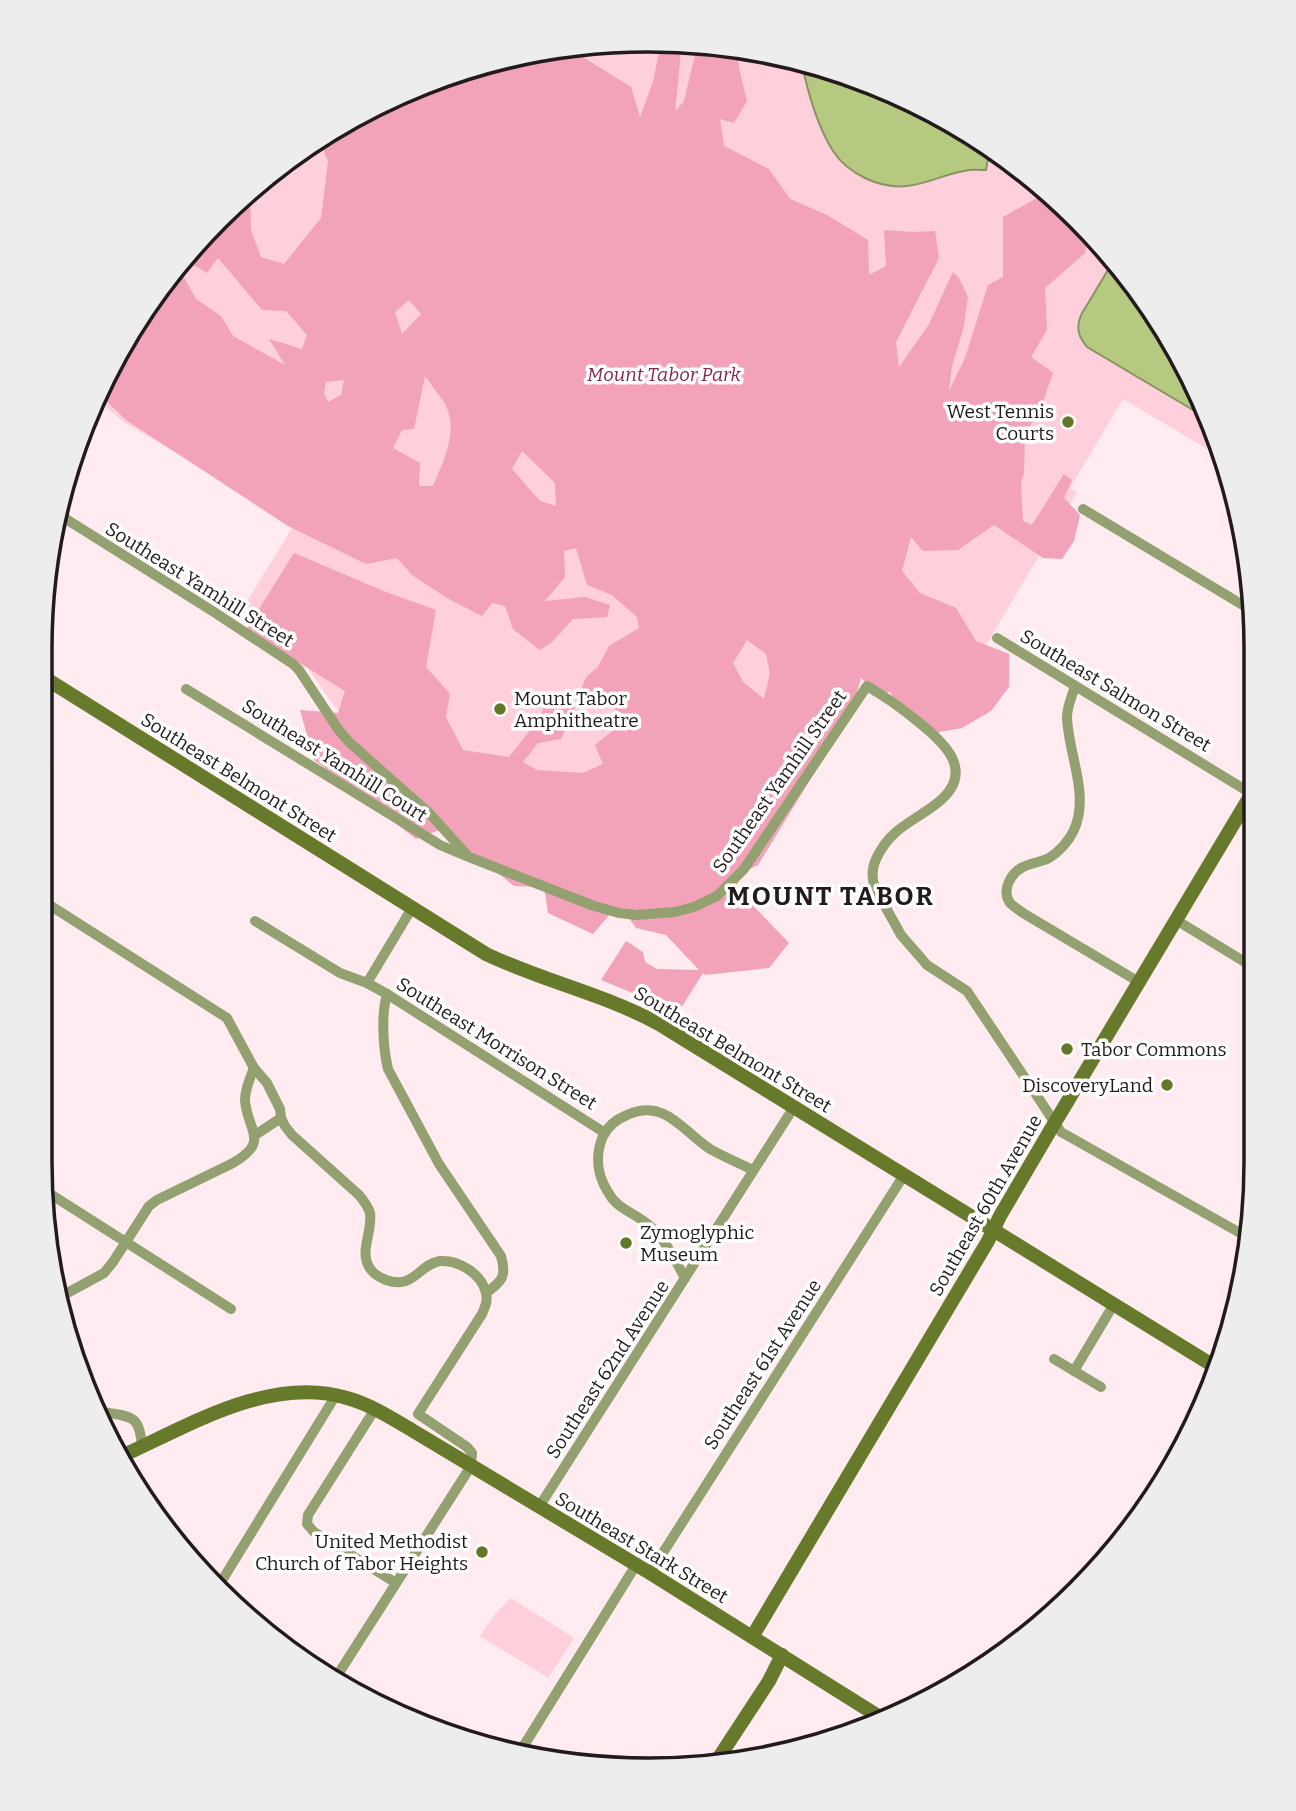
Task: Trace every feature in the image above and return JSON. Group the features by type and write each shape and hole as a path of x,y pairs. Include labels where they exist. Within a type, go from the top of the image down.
{"street":[{"path":"1083,509 1242,604"},
{"name":"Southeast Yamhill Street","path":"66,523 214,612 293,664 349,742 429,813 468,857 565,896 619,913 656,915 675,912 701,904 723,891 744,869 867,686 937,737 953,758 956,771 954,782 941,800 900,827 883,846 873,868 875,888 901,935 927,965 967,990 1054,1124 1068,1138 1239,1232"},
{"name":"Southeast Salmon Street","path":"997,638 1244,788"},
{"name":"Southeast Belmont Street","path":"52,682 467,943 500,961 641,1014 1209,1363"},
{"path":"1075,686 1067,717 1079,793 1079,814 1073,831 1056,853 1016,872 1009,882 1007,897 1023,913 1139,982"},
{"name":"Southeast Yamhill Court","path":"186,688 440,845 468,857"},
{"name":"Southeast 60th Avenue","path":"752,1637 1244,806"},
{"path":"52,907 227,1018 254,1068 267,1083 281,1118 292,1135 367,1205 370,1220 365,1253 373,1272 380,1278 400,1282 410,1280 435,1262 453,1262 475,1275 486,1293 487,1303 482,1314 418,1413 467,1447 472,1453 471,1466 339,1672"},
{"path":"366,983 412,908"},
{"path":"1176,920 1244,962"},
{"name":"Southeast Morrison Street","path":"255,921 340,973 387,994 605,1133 627,1115 645,1110 656,1111 678,1122 708,1148 753,1170"},
{"path":"387,994 383,1006 388,1069 439,1164 501,1256 504,1274 500,1282 486,1293"},
{"path":"67,1293 104,1273 149,1206 244,1156 251,1149 255,1135 245,1101 246,1088 254,1068"},
{"name":"Southeast 62nd Avenue","path":"539,1507 794,1107"},
{"path":"255,1135 281,1118"},
{"path":"605,1133 598,1161 600,1177 607,1192 622,1209 646,1222 657,1234 668,1247 685,1278"},
{"name":"Southeast 61st Avenue","path":"650,1573 904,1175"},
{"path":"54,1196 231,1309"},
{"path":"1074,1371 1114,1304"},
{"path":"1054,1359 1101,1387"},
{"name":"Southeast Stark Street","path":"128,1453 255,1399 303,1391 348,1398 389,1416 650,1573 874,1714"},
{"path":"223,1579 336,1395"},
{"path":"375,1409 308,1516 307,1524 314,1532 396,1583"},
{"path":"108,1413 133,1419 141,1430 142,1447"},
{"path":"523,1745 636,1565"},
{"path":"722,1753 769,1681 782,1656"}],"green space":[{"name":"Mount Tabor Park","path":"648,52 764,64 839,84 911,114 979,153 1041,200 1096,255 1120,285 1164,350 1209,450 1123,399 1070,488 1077,492 940,722 859,660 722,866 347,715 335,707 302,660 237,618 340,450 285,516 125,423 105,406 132,350 153,317 200,255 227,227 255,200 317,153 385,114 457,84 532,64"},
{"name":"Mount Tabor Park","path":"659,53 681,54 675,112 684,101 695,55 738,60 747,101 734,123 720,119 724,146 769,169 790,199 827,215 868,240 869,275 886,266 884,230 935,231 939,258 896,342 899,367 928,326 953,272 968,297 949,391 965,358 988,285 1003,277 1003,217 1038,197 1086,245 1085,253 1045,288 1047,330 1031,357 1053,373 1040,410 1025,434 1024,473 1021,482 1023,521 1032,525 1064,474 1072,480 1064,498 1080,515 1074,541 1062,559 1043,558 994,525 958,550 923,551 911,537 902,571 920,593 956,608 976,641 1009,654 1009,687 991,711 962,728 933,733 898,710 890,692 878,694 861,678 851,713 758,865 738,875 737,889 789,943 769,968 705,975 703,973 676,1016 640,996 601,980 626,941 643,952 645,962 657,969 699,970 666,935 636,928 622,908 610,914 593,934 548,913 544,887 514,886 442,829 416,839 314,760 300,710 338,713 345,691 246,630 294,553 436,610 426,667 450,694 446,717 463,750 509,757 541,716 545,701 564,695 576,704 561,739 538,743 523,762 537,770 583,773 603,764 595,745 617,727 622,713 602,702 592,706 579,696 586,677 598,667 609,646 639,628 637,617 612,595 587,585 576,548 564,551 565,577 545,601 585,597 610,605 607,617 573,619 551,643 540,650 513,629 505,606 492,603 482,616 447,598 412,575 397,558 366,564 288,526 126,420 107,401 132,350 183,276 196,299 221,316 233,336 285,365 269,339 302,349 307,335 286,311 262,310 218,258 207,273 193,264 250,204 251,231 261,257 284,264 321,218 328,161 323,149 350,132 420,98 457,84 532,64 582,57 631,87 640,117 653,82","holes":["409,300 421,314 402,334 395,312","425,376 445,404 451,425 448,445 433,486 419,486 420,463 393,448 402,430 414,429","344,380 341,395 328,402 324,393 326,382","522,451 555,483 556,506 540,501 512,469","747,640 766,654 770,673 764,699 743,682 733,663"]},
{"path":"511,1598 574,1638 548,1678 480,1636 495,1614"}],"shaded area":[{"path":"804,74 839,84 911,114 946,132 988,159 986,170 967,170 914,185 886,185 866,178 847,167 833,151 822,130"},
{"path":"1108,270 1164,350 1194,410 1087,347 1078,328 1081,315"}],"place":[{"name":"West Tennis Courts","path":"1068,422"},
{"name":"Mount Tabor Amphitheatre","path":"500,709"},
{"name":"Tabor Commons","path":"1067,1049"},
{"name":"DiscoveryLand","path":"1167,1085"},
{"name":"Zymoglyphic Museum","path":"626,1243"},
{"name":"United Methodist Church of Tabor Heights","path":"482,1552"}],"district":[{"name":"MOUNT TABOR","path":"831,896"}]}
